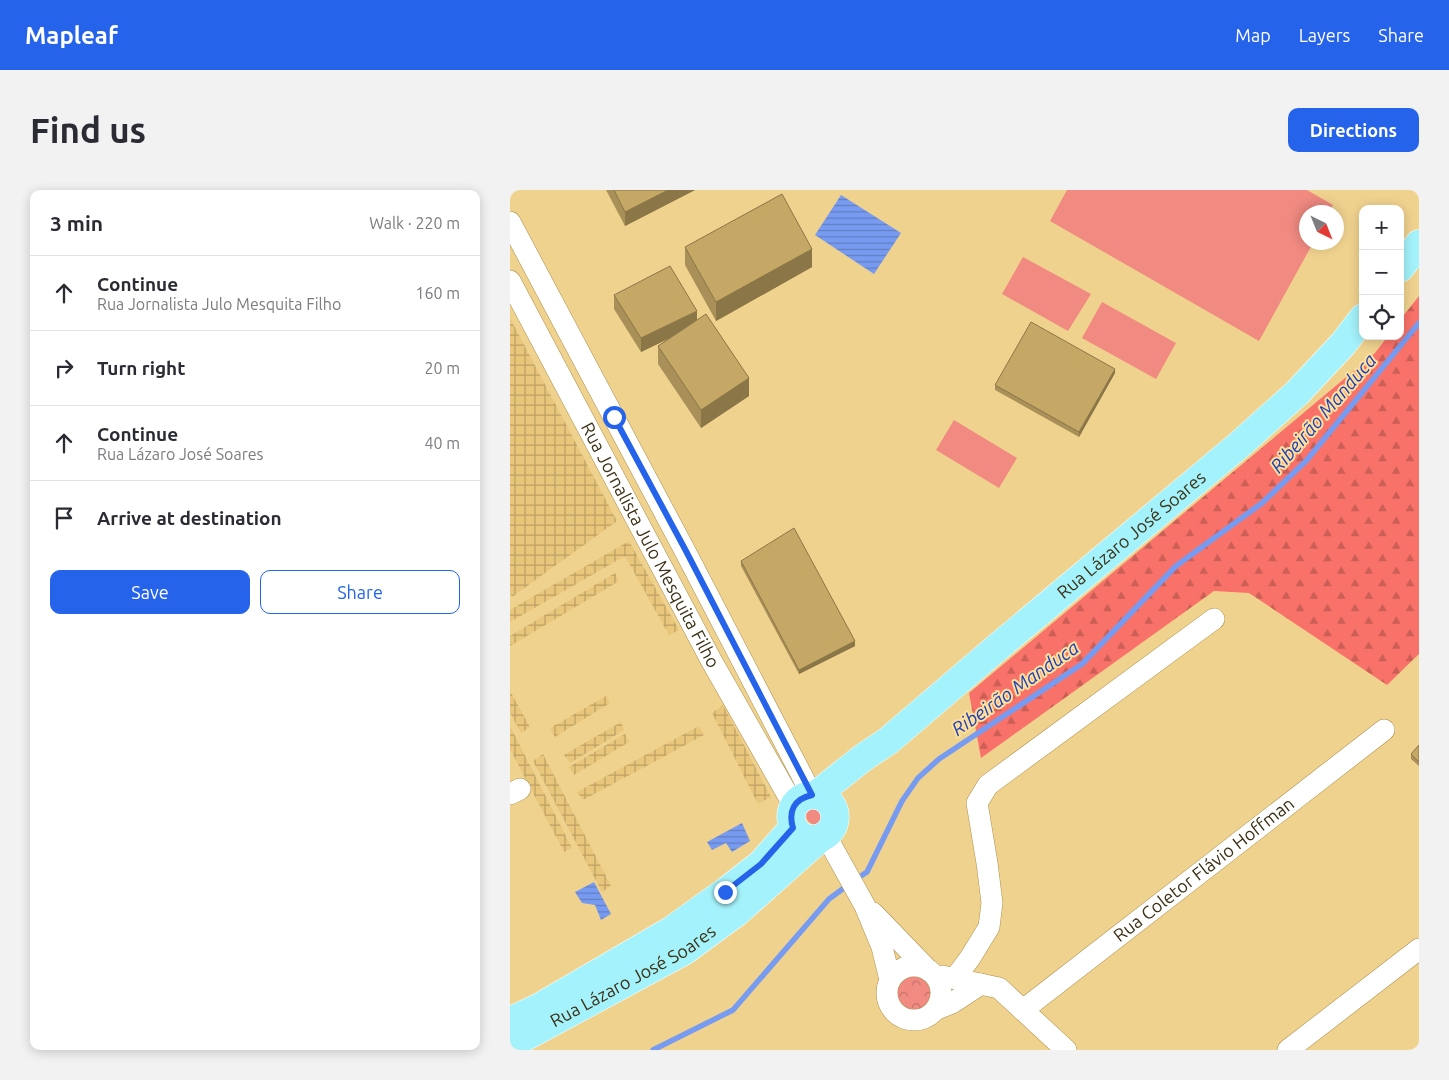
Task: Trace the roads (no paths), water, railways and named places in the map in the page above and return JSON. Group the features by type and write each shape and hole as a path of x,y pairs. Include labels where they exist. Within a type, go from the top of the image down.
{"main road":[{"path":"1404,263 1419,244"},
{"name":"Rua Lázaro José Soares","path":"510,1021 538,1008 672,930 761,864 810,806 845,794 888,741 1240,445 1297,393 1343,344 1359,323"},
{"path":"810,806 798,834 812,840 823,837"},
{"name":"Rua Lázaro José Soares","path":"510,1045 684,951 737,912 823,837"}],"street":[{"name":"Rua Jornalista Julo Mesquita Filho","path":"510,222 517,254 547,292 686,551 810,806"},
{"name":"Rua Jornalista Julo Mesquita Filho","path":"510,281 711,660 810,806"},
{"path":"524,307 547,292"},
{"path":"589,431 614,417"},
{"path":"955,978 989,927 992,903 977,803 988,785 1214,619"},
{"name":"Rua Coletor Flávio Hoffman","path":"1023,1010 1384,730"},
{"path":"823,837 864,903 882,948 890,980"},
{"path":"864,903 931,972 941,987 940,1002 937,1009 931,1015 916,1021 900,1017 889,1004 887,988 895,974 909,966 917,966 931,972 999,988 1066,1050"},
{"path":"1288,1050 1419,949"},
{"path":"937,1009 952,1003 981,984"}],"water":[{"path":"841,195 901,233 874,274 815,235"},
{"path":"742,823 750,841 732,852 726,843 712,850 707,842"},
{"path":"594,882 611,914 601,920 595,905 582,903 575,892"}],"waterway":[{"name":"Ribeirão Manduca","path":"855,880 867,872 902,801 918,778 939,759 1082,664 1176,566 1262,503 1306,461 1419,323"},
{"name":"Ribeirão Manduca","path":"653,1050 733,1010 829,899 848,885"}]}
